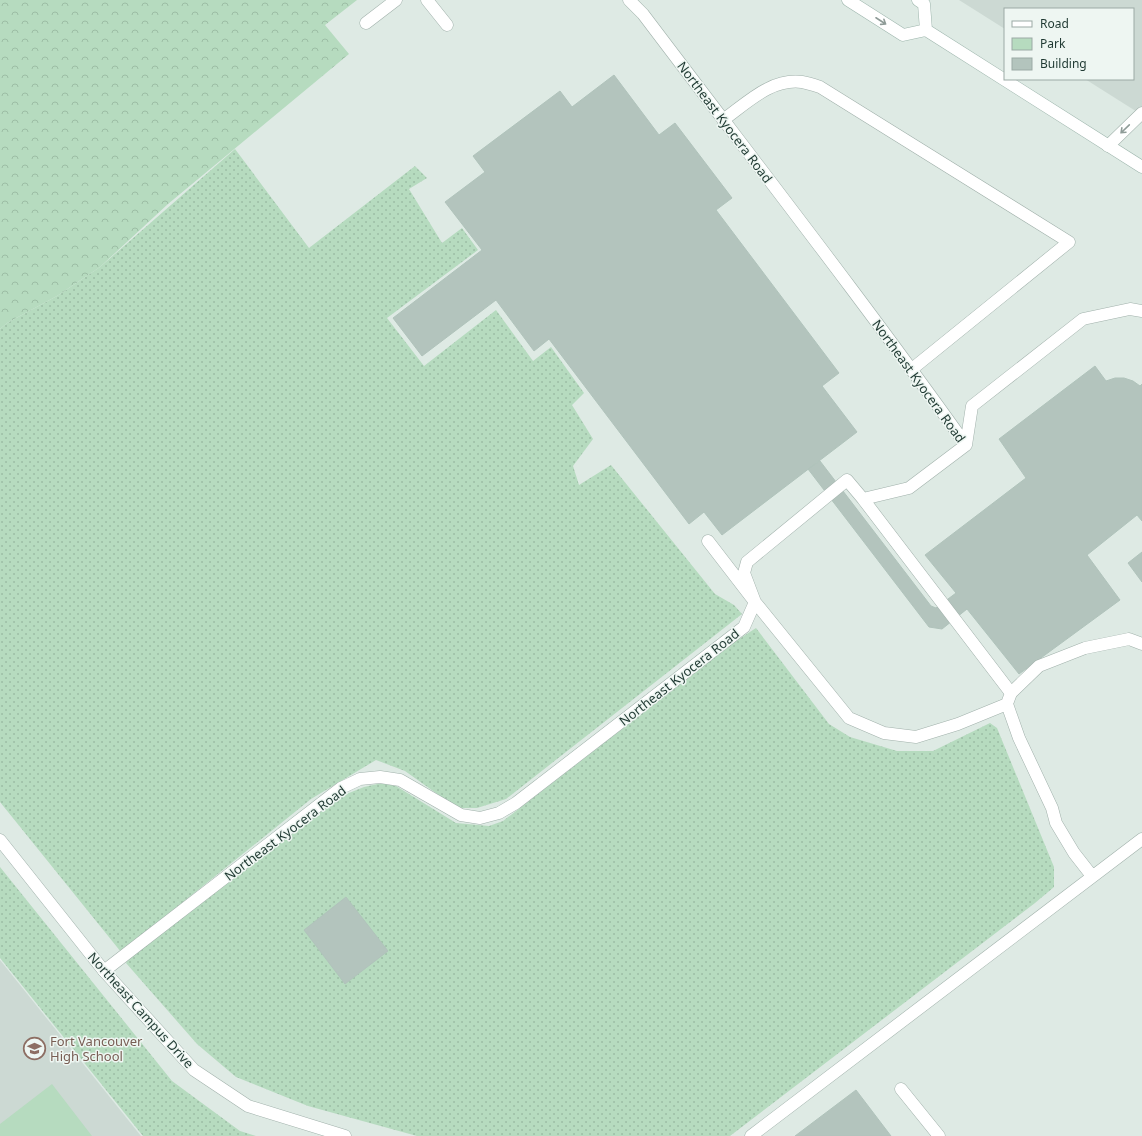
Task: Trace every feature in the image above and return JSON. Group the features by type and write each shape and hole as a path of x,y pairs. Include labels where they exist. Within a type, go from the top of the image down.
{"street":[{"path":"366,23 396,0"},
{"path":"427,0 447,25"},
{"name":"Northeast Kyocera Road","path":"629,0 643,14 912,368 966,445 909,488 863,499"},
{"path":"848,0 903,35 926,30 1004,80"},
{"path":"923,1 926,30"},
{"path":"1004,80 1142,167"},
{"path":"723,120 767,88 784,82 803,82 820,87 1069,242 912,368"},
{"path":"1108,146 1142,113"},
{"path":"966,445 972,406 1083,319 1130,309 1142,311"},
{"path":"755,602 744,573 747,562 847,480 863,499 1009,698 1019,738 1052,808 1056,823 1074,853 1092,876"},
{"path":"708,541 755,602 849,718 884,733 916,737 958,724 1009,698 1039,666 1085,648 1129,639 1142,644"},
{"name":"Northeast Kyocera Road","path":"104,971 341,788 360,779 380,776 400,780 461,815 480,818 499,813 516,803 744,627 755,602"},
{"path":"751,1136 1142,839"},
{"name":"Northeast Campus Drive","path":"0,840 104,971 194,1070 248,1106 345,1136"},
{"path":"901,1089 939,1136"}],"shaded area":[{"path":"959,0 1142,0 1142,115 1087,80 1134,80 1134,8 1004,8 1004,28"},
{"name":"Fort Vancouver High School","path":"0,960 141,1136 0,1136"}],"green space":[{"path":"0,0 357,0 325,25 349,54 168,204 100,267 57,296 7,323 0,329"},
{"path":"235,149 309,248 415,166 427,178 409,189 442,243 462,228 478,250 387,318 424,366 496,310 533,361 551,347 584,393 572,405 593,439 573,466 579,485 611,465 715,594 734,605 742,614 506,799 477,808 457,808 405,771 376,760 311,799 121,952 0,802 0,329 7,323 57,296 100,267"},
{"path":"756,628 829,724 850,737 897,751 933,751 990,723 997,728 1054,867 1054,887 730,1136 417,1136 308,1106 236,1077 197,1044 126,963 133,952 339,797 364,787 382,783 396,786 456,823 489,826 503,821 736,641"},
{"path":"0,867 172,1081 240,1131 256,1136 143,1136 0,958"},
{"path":"52,1084 92,1136 0,1136 0,1124"}],"building":[{"path":"614,75 659,135 675,123 732,198 716,210 839,373 822,386 857,432 722,535 704,512 689,524 549,339 534,351 496,300 422,356 393,318 482,250 445,202 485,172 473,156 560,91 572,107"},
{"path":"1095,366 1106,381 1115,378 1124,378 1133,381 1140,386 1142,384 1142,521 1137,515 1087,555 1120,600 1019,674 967,609 942,629 929,627 808,469 820,461 931,606 936,608 956,593 925,555 1026,478 999,439"},
{"path":"1142,552 1142,582 1128,563"},
{"path":"346,897 388,951 345,984 304,930"},
{"path":"856,1090 891,1136 795,1136"}],"place":[{"name":"Fort Vancouver High School","path":"35,1048"}]}
